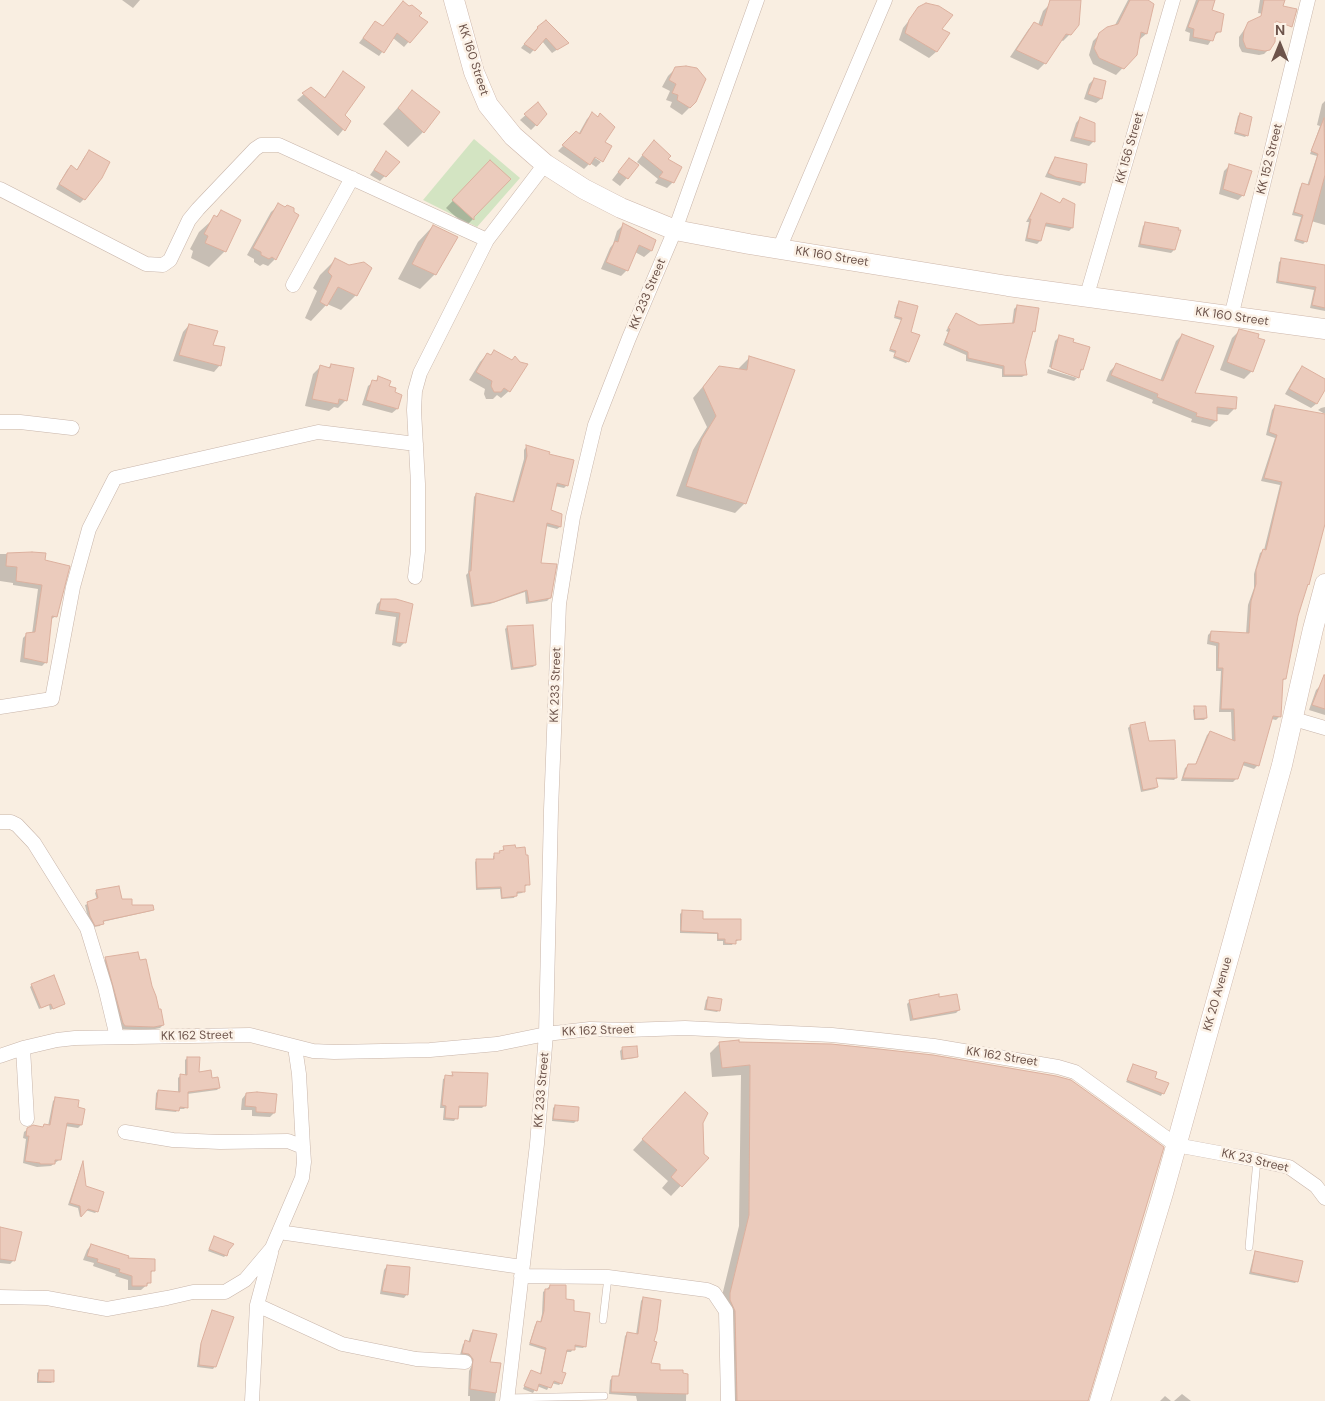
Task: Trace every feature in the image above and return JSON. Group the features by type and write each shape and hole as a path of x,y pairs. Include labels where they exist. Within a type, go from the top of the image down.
{"main road":[{"name":"KK 160 Street","path":"454,0 474,72 488,105 513,136 545,164 584,189 674,230 1008,286 1087,295 1325,329"},
{"name":"KK 20 Avenue","path":"1100,1401 1163,1193 1294,719 1325,584"}],"street":[{"name":"KK 233 Street","path":"507,1399 537,1144 546,1034 551,810 559,604 573,517 595,425 674,230 757,0"},
{"path":"779,249 885,0"},
{"name":"KK 156 Street","path":"1087,295 1173,0"},
{"name":"KK 152 Street","path":"1231,317 1308,0"},
{"path":"0,189 146,264 163,266 170,260 189,220 255,149 262,145 280,145 487,240"},
{"path":"415,577 418,551 414,410 418,379 487,240 545,164"},
{"path":"293,285 352,178"},
{"path":"0,422 20,422 72,428"},
{"path":"0,707 52,699 73,587 89,529 115,478 318,432 416,444"},
{"path":"1294,719 1325,728"},
{"path":"0,822 11,822 17,825 34,843 87,928 105,987 117,1037"},
{"name":"KK 162 Street","path":"0,1056 23,1048 75,1038 250,1036 313,1051 334,1052 430,1050 497,1044 546,1034 590,1029 685,1028 832,1036 934,1046 1058,1066 1075,1072 1176,1145"},
{"path":"252,1401 257,1304 272,1248 302,1178 304,1162 299,1074 295,1047"},
{"path":"23,1048 27,1119"},
{"path":"125,1132 173,1140 210,1142 288,1141 304,1147"},
{"name":"KK 23 Street","path":"1176,1145 1289,1168 1316,1186 1325,1198"},
{"path":"279,1232 521,1271 608,1277 707,1290 714,1293 726,1311 728,1401"},
{"path":"0,1297 48,1298 107,1309 193,1292 225,1292 245,1280 272,1248"},
{"path":"257,1304 342,1344 416,1359 465,1362"}],"lane":[{"path":"1250,1248 1257,1160"},
{"path":"604,1320 608,1277"},
{"path":"507,1399 604,1396"}],"green space":[{"path":"474,139 520,178 477,227 423,200"}],"building":[{"path":"1050,0 1081,0 1079,25 1071,35 1066,34 1046,64 1016,50 1034,22 1042,26"},
{"path":"1130,0 1148,0 1154,4 1147,34 1141,32 1137,55 1124,69 1099,58 1094,48 1099,33 1107,27 1118,24"},
{"path":"1199,0 1215,0 1212,10 1224,14 1221,32 1216,32 1213,41 1193,37 1194,29 1188,27"},
{"path":"1264,0 1285,0 1283,6 1297,9 1292,27 1276,21 1275,42 1270,50 1246,48 1243,40 1244,31 1248,22 1261,16"},
{"path":"403,1 422,13 419,16 428,22 410,43 397,33 384,53 363,38 375,21 383,26"},
{"path":"926,3 939,6 953,15 942,29 950,33 937,52 905,33 909,20 918,7"},
{"path":"546,20 569,43 557,50 546,38 535,51 524,44 537,27"},
{"path":"675,67 697,68 706,79 696,102 690,108 677,100 678,95 672,93 676,84 669,80"},
{"path":"343,71 365,87 345,115 351,121 345,131 302,93 311,87 325,98"},
{"path":"1094,78 1106,81 1102,99 1088,94"},
{"path":"412,90 440,112 424,133 398,108"},
{"path":"538,102 547,114 537,126 524,114"},
{"path":"592,112 598,117 600,113 615,127 605,142 612,146 603,162 595,157 590,165 562,145 576,131 580,134"},
{"path":"1240,113 1252,117 1248,136 1235,132"},
{"path":"1080,117 1095,123 1095,142 1074,137"},
{"path":"1324,118 1325,175 1307,242 1296,239 1303,215 1294,212 1302,183 1309,185 1318,154 1311,151"},
{"path":"654,140 671,156 668,159 682,167 674,183 659,177 663,172 642,155"},
{"path":"89,150 110,162 102,178 85,200 59,184 71,165 77,170"},
{"path":"386,151 400,162 386,177 374,170"},
{"path":"1055,157 1087,164 1085,183 1056,177 1048,173"},
{"path":"629,158 639,165 628,179 618,172"},
{"path":"490,160 511,179 474,217 474,220 452,200"},
{"path":"1229,164 1252,171 1244,196 1223,189"},
{"path":"1041,193 1060,203 1063,198 1075,204 1073,228 1046,223 1041,241 1027,238 1031,219 1029,219"},
{"path":"278,203 285,207 287,205 294,208 294,212 299,215 276,260 272,257 269,259 261,255 261,252 253,248"},
{"path":"221,210 241,220 226,252 205,243 208,236 204,234 214,215 217,217"},
{"path":"1145,222 1179,228 1178,230 1181,230 1175,250 1140,244"},
{"path":"623,223 656,240 652,251 639,245 628,271 606,262 615,241 618,242"},
{"path":"433,225 458,237 436,275 412,264"},
{"path":"335,258 349,265 364,262 372,268 357,296 338,287 327,306 320,302 332,276 328,272"},
{"path":"1281,258 1325,265 1325,308 1312,305 1316,287 1278,281"},
{"path":"899,301 918,306 911,332 920,335 909,362 894,356 896,351 890,349 902,318 895,316"},
{"path":"1017,305 1039,308 1035,332 1033,331 1025,362 1027,375 1004,375 1004,366 968,358 968,352 945,342 950,329 948,328 956,313 979,325 1014,323"},
{"path":"189,324 218,331 213,345 225,347 221,366 179,355"},
{"path":"1239,329 1259,334 1258,338 1265,340 1253,372 1227,362"},
{"path":"1182,334 1214,346 1195,393 1237,397 1236,409 1217,407 1217,421 1196,416 1197,413 1157,397 1158,394 1111,375 1116,363 1163,381"},
{"path":"1059,335 1074,339 1073,342 1090,347 1079,378 1051,368"},
{"path":"494,350 512,360 515,356 520,362 528,364 510,392 504,388 501,392 494,392 491,386 492,381 476,372 487,353 491,355"},
{"path":"749,356 795,370 746,504 686,486 702,439 716,416 703,387 719,366 747,370"},
{"path":"331,364 354,368 347,401 339,399 338,404 312,399 320,365 330,368"},
{"path":"1302,366 1325,379 1325,390 1317,404 1289,389"},
{"path":"378,376 391,381 389,386 396,388 395,392 402,395 398,409 366,400 372,380 377,381"},
{"path":"1275,405 1325,414 1325,524 1309,585 1298,616 1286,679 1283,679 1281,717 1273,716 1259,766 1244,762 1238,779 1183,778 1188,764 1196,764 1210,731 1235,741 1234,709 1221,709 1223,668 1218,668 1219,643 1210,641 1211,631 1249,633 1251,601 1256,584 1256,570 1263,549 1266,550 1282,482 1264,478 1277,435 1269,432"},
{"path":"526,445 550,452 549,454 574,460 568,486 557,483 551,510 562,514 561,527 547,523 541,563 557,564 551,598 529,602 527,590 494,602 474,605 469,571 471,571 476,493 514,502 527,456"},
{"path":"7,553 46,553 45,560 70,566 57,617 52,616 47,663 24,658 26,633 35,632 42,585 16,581 17,567 6,566"},
{"path":"381,599 396,599 413,604 406,643 396,642 400,613 379,610"},
{"path":"533,625 536,665 513,668 507,626"},
{"path":"1325,675 1325,709 1312,705"},
{"path":"1194,706 1206,706 1207,718 1195,719"},
{"path":"1145,722 1149,741 1175,740 1177,778 1156,778 1158,787 1143,790 1130,725"},
{"path":"515,845 516,848 525,847 526,855 528,855 530,885 525,885 525,892 517,892 517,896 502,898 501,887 477,888 476,859 494,859 494,853 500,853 499,851 504,850 503,846"},
{"path":"119,886 122,899 132,899 132,905 153,905 154,910 103,921 104,924 95,926 90,916 87,902 98,898 96,890"},
{"path":"682,910 703,911 703,919 741,919 741,940 736,940 736,944 725,943 725,939 718,939 718,933 681,931"},
{"path":"138,952 140,960 146,959 164,1025 154,1027 125,1026 123,1023 105,957"},
{"path":"54,975 65,1004 53,1009 51,1004 41,1008 31,984"},
{"path":"939,994 939,997 957,994 960,1010 913,1019 909,1000"},
{"path":"708,997 722,999 720,1011 706,1009"},
{"path":"739,1040 739,1042 831,1044 933,1055 1056,1076 1071,1080 1164,1147 1088,1401 737,1401 735,1311 730,1300 730,1293 749,1215 750,1065 722,1068 719,1042"},
{"path":"637,1046 638,1057 623,1059 622,1047"},
{"path":"187,1057 200,1057 199,1072 211,1070 212,1078 218,1077 220,1088 188,1092 188,1108 180,1107 179,1111 156,1108 158,1090 180,1092 180,1074 187,1075"},
{"path":"1133,1064 1157,1072 1155,1078 1169,1083 1164,1094 1127,1080"},
{"path":"452,1072 488,1073 486,1106 459,1106 458,1119 445,1118 446,1106 442,1105 445,1075 453,1076"},
{"path":"685,1092 708,1113 703,1123 704,1154 709,1158 682,1187 671,1177 677,1170 642,1139"},
{"path":"246,1093 277,1094 275,1113 256,1112 256,1107 245,1106"},
{"path":"55,1097 79,1100 78,1107 85,1109 82,1125 67,1123 61,1160 55,1160 55,1164 25,1161 29,1136 26,1136 27,1128 33,1125 43,1127 44,1124 50,1125"},
{"path":"555,1105 579,1107 578,1121 553,1119"},
{"path":"83,1161 86,1186 104,1192 98,1212 88,1209 81,1217 80,1206 70,1203"},
{"path":"0,1227 22,1232 15,1261 0,1259"},
{"path":"214,1236 234,1244 227,1256 209,1249"},
{"path":"91,1244 129,1256 128,1258 155,1259 155,1271 151,1271 151,1283 147,1283 147,1286 132,1286 132,1276 119,1272 120,1269 97,1262 98,1259 87,1256"},
{"path":"1255,1251 1303,1261 1298,1282 1251,1272"},
{"path":"387,1265 410,1267 408,1295 382,1291"},
{"path":"550,1285 566,1285 566,1299 574,1300 574,1311 590,1313 586,1347 575,1345 575,1350 567,1350 562,1372 566,1373 562,1384 554,1381 551,1388 539,1384 537,1391 524,1386 531,1370 541,1374 546,1348 530,1343 537,1321 541,1322 544,1311 545,1289 549,1289"},
{"path":"643,1297 661,1300 654,1341 657,1342 651,1363 660,1364 660,1370 683,1370 683,1373 688,1374 688,1394 611,1392 612,1376 619,1376 627,1332 638,1334"},
{"path":"212,1310 234,1317 216,1367 199,1365 201,1343"},
{"path":"473,1330 497,1334 490,1362 501,1363 496,1393 470,1389 473,1359 469,1354 462,1353 465,1340 470,1342"},
{"path":"39,1370 54,1370 54,1382 38,1381"}]}
